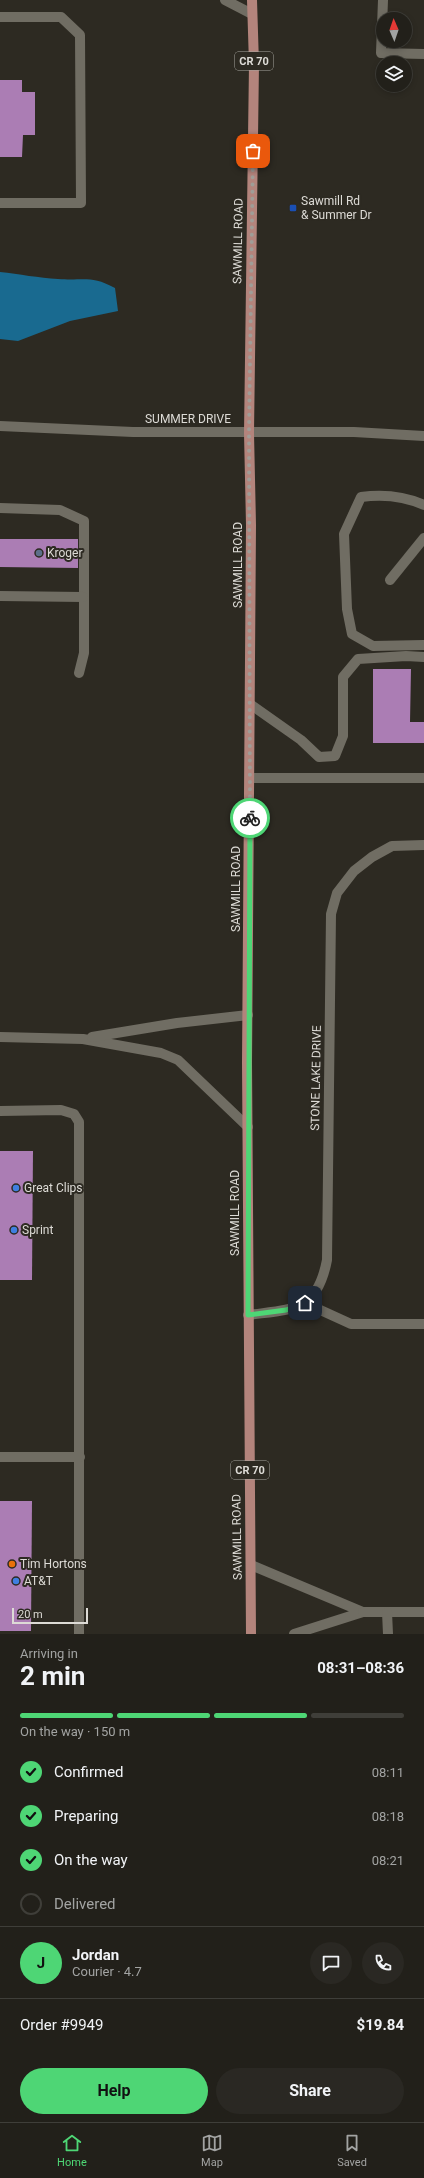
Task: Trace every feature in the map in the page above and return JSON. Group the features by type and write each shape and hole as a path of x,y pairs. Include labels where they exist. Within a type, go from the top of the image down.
{"main road":[{"name":"SAWMILL ROAD","path":"251,1634 248,1315 248,1015 250,778 249,433 254,72 252,0"}],"street":[{"path":"225,0 252,14"},
{"path":"383,0 381,53 424,54"},
{"path":"0,17 61,17 80,35 81,203 0,203"},
{"name":"SUMMER DRIVE","path":"0,426 133,432 354,432 419,436"},
{"path":"419,436 424,430"},
{"path":"424,505 415,501 382,495 361,497 344,534 347,610 352,634 373,646 424,645"},
{"path":"0,508 60,510 84,521 84,653 79,673"},
{"path":"390,580 424,538"},
{"path":"0,596 83,597"},
{"path":"250,704 301,740 318,757 335,756 343,736 343,677 358,659 406,656 424,658"},
{"path":"250,778 424,778"},
{"name":"STONE LAKE DRIVE","path":"305,1303 314,1294 323,1278 327,1260 331,914 337,893 354,871 372,857 392,846 424,845"},
{"path":"83,1039 177,1023 248,1015"},
{"path":"0,1038 83,1039 160,1053 178,1060 248,1127"},
{"path":"0,1110 61,1110 74,1114 79,1122 79,1634"},
{"path":"248,1315 286,1310 305,1303 351,1324 424,1324"},
{"path":"0,1457 80,1457"},
{"path":"251,1565 363,1612"},
{"path":"294,1634 363,1612 424,1612"},
{"path":"388,1612 388,1634"}],"water":[{"path":"0,272 51,278 87,279 100,281 115,288 118,311 70,321 18,341 0,339"}],"building":[{"path":"0,80 22,80 22,92 35,92 35,135 23,135 22,157 0,157"},
{"name":"Kroger","path":"0,539 78,539 78,568 0,567"},
{"path":"373,669 411,669 410,722 424,722 424,743 373,743"},
{"path":"0,1151 33,1151 32,1280 0,1280"},
{"path":"0,1501 32,1501 31,1631 0,1631"}],"way so far":[{"path":"250,818 251,525 249,433 253,151"}],"place":[{"name":"Sawmill Rd & Summer Dr","path":"293,208"},
{"name":"Kroger","path":"39,553"},
{"name":"Great Clips","path":"16,1188"},
{"name":"Sprint","path":"14,1230"},
{"name":"Tim Hortons","path":"12,1564"},
{"name":"AT&T","path":"16,1581"}],"route":[{"path":"250,818 248,1315 286,1310 305,1303"}]}
